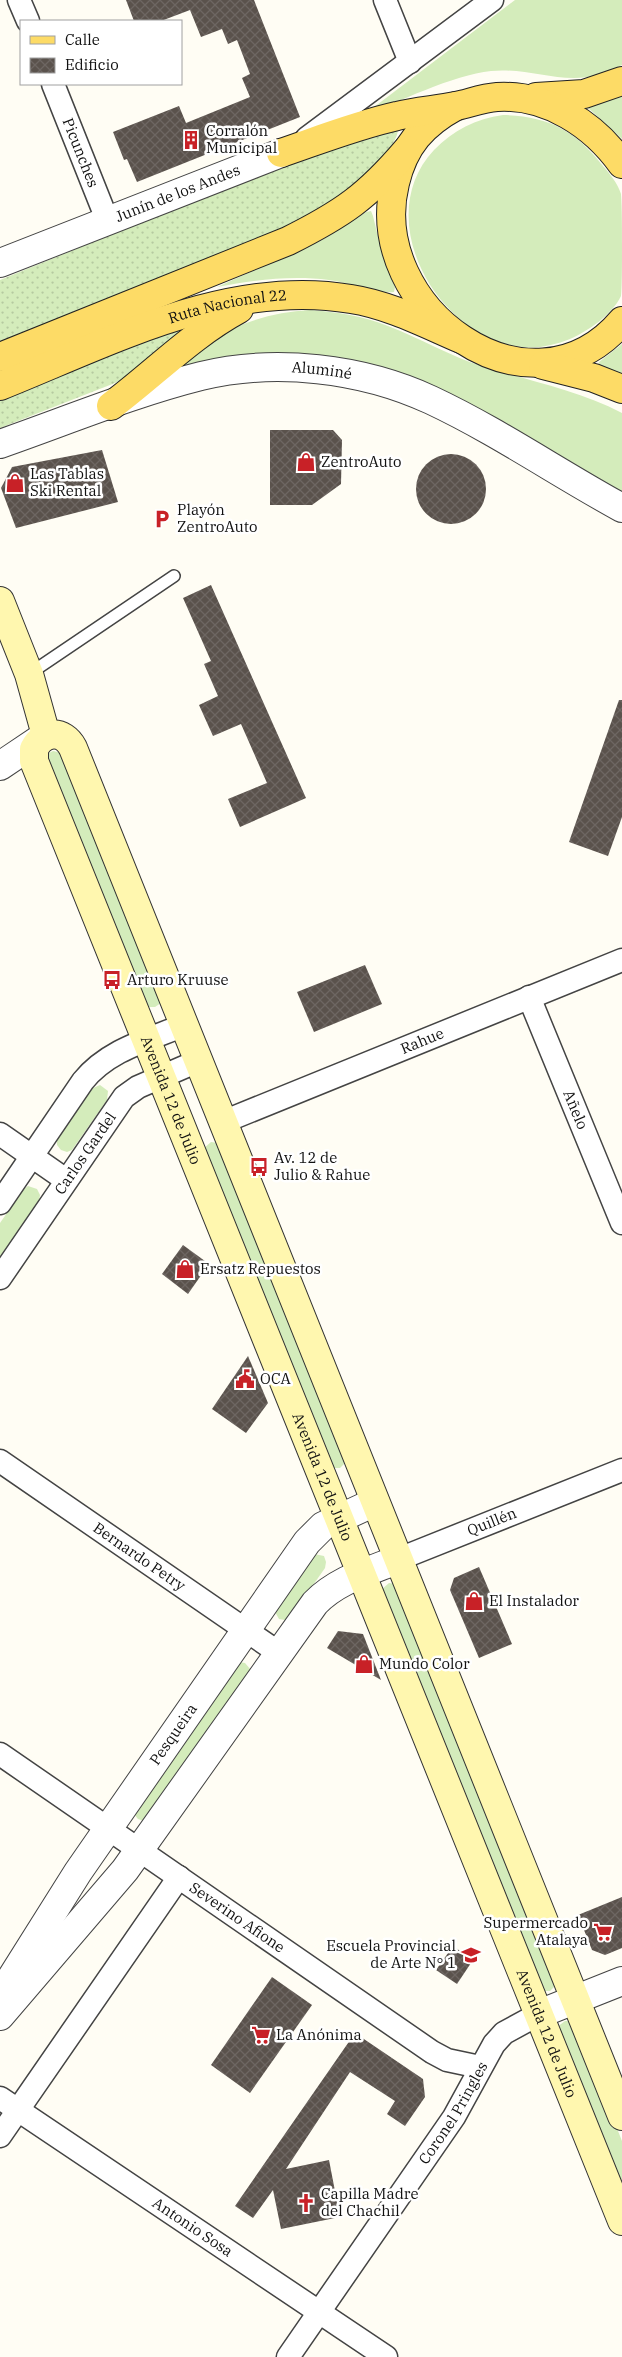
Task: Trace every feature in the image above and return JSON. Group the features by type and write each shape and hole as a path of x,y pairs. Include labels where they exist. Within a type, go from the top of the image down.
{"main road":[{"path":"281,153 378,120 413,112 456,106 498,97 518,98 584,94 622,81"},
{"path":"518,98 545,105 570,115 593,131 622,164"},
{"path":"456,106 438,116 422,129 407,150 397,173 391,198 390,220 401,267 425,308 441,325 461,340 506,359 594,378 622,389"},
{"name":"Ruta Nacional 22","path":"0,358 288,241 315,228 342,213 364,197 382,180 407,150"},
{"name":"Ruta Nacional 22","path":"0,386 168,320 234,301 262,297 293,294 353,299 384,306 461,340"},
{"path":"111,406 204,330 262,297"},
{"path":"526,362 557,360 584,350 602,340 622,321"},
{"path":"0,601 30,674 46,735 52,734 65,737 73,748 622,2116"},
{"name":"Avenida 12 de Julio","path":"46,735 34,748 34,761 148,1040 622,2221"}],"street":[{"path":"19,0 28,20"},
{"path":"385,0 410,62"},
{"name":"Junín de los Andes","path":"0,263 281,153 309,137 492,0"},
{"name":"Picunches","path":"53,85 108,222"},
{"name":"Aluminé","path":"0,444 179,382 234,370 302,368 366,378 398,387 436,403 622,508"},
{"path":"0,766 46,735"},
{"name":"Rahue","path":"223,1122 622,960"},
{"name":"Añelo","path":"529,998 622,1223"},
{"path":"0,1203 83,1081 98,1064 120,1051 184,1025"},
{"name":"Carlos Gardel","path":"0,1278 124,1097 138,1087 198,1061"},
{"path":"0,1134 66,1180"},
{"name":"Bernardo Petry","path":"0,1461 279,1653"},
{"name":"Quillén","path":"362,1574 622,1470"},
{"name":"Pesqueira","path":"0,1996 78,1872 314,1534 323,1526 375,1502"},
{"path":"0,2016 102,1898 140,1850 308,1612 322,1596 362,1574"},
{"name":"Severino Afione","path":"0,1754 432,2052 447,2060 480,2067"},
{"path":"0,2136 9,2104 179,1877"},
{"name":"Coronel Pringles","path":"288,2357 454,2117 494,2044 504,2033 539,2014 622,1981"},
{"name":"Antonio Sosa","path":"9,2104 386,2357"}],"lane":[{"path":"30,674 174,576"}],"green space":[{"path":"515,0 622,0 622,65 599,74 581,78 564,78 502,70 491,71 443,83 361,117"},
{"path":"622,92 622,139 586,106"},
{"path":"503,115 534,118 559,127 571,134 606,169 621,194 621,296 612,310 592,327 570,339 546,346 522,347 491,339 463,322 440,299 422,271 411,240 409,208 416,178 434,150 466,126 483,119"},
{"path":"398,129 394,141 370,170 334,199 288,228 0,343 0,280 299,158"},
{"path":"371,211 383,257 395,287 394,292 380,291 336,281 301,278 259,280 217,287 322,240 366,212"},
{"path":"310,310 350,315 379,323 470,362 571,392 622,413 622,495 416,382 166,375 197,348 232,329 270,316"},
{"path":"194,326 131,374 115,383 0,428 0,398 168,333"},
{"path":"622,344 622,374 598,365 599,362"},
{"path":"53,751 62,753 161,1003 155,1007 148,1007 44,761 47,754"},
{"path":"100,1085 108,1091 107,1100 72,1150 67,1152 61,1150 57,1145 57,1139 91,1089"},
{"path":"211,1142 218,1143 345,1463 340,1468 332,1468 203,1149"},
{"path":"28,1186 37,1189 40,1195 39,1201 0,1257 0,1223 23,1190"},
{"path":"314,1554 324,1556 325,1568 290,1618 285,1620 279,1619 274,1610"},
{"path":"389,1583 396,1584 555,1986 550,1991 542,1991 381,1590"},
{"path":"239,1662 245,1663 251,1670 144,1821 138,1819 134,1814"},
{"path":"565,2021 571,2021 576,2026 622,2141 622,2199 557,2027"}],"building":[{"path":"126,0 254,0 300,117 137,182 127,159 124,160 113,132 179,106 186,123 250,97 242,78 250,74 237,40 228,44 222,29 201,37 190,10 164,20 134,20"},
{"name":"ZentroAuto","path":"270,430 333,430 342,440 341,484 312,505 270,505"},
{"path":"102,450 118,502 16,528 1,488 12,467"},
{"path":"451,454 464,457 476,464 483,476 486,489 483,502 476,514 464,521 451,524 438,521 426,514 419,502 416,489 419,476 426,464 438,457"},
{"path":"211,585 306,798 240,827 228,799 267,783 241,724 213,736 199,705 218,696 204,664 211,661 183,598"},
{"path":"619,700 622,700 622,817 608,856 569,842"},
{"path":"365,965 382,1004 314,1032 297,992"},
{"name":"Ersatz Repuestos","path":"183,1245 209,1264 188,1294 162,1274"},
{"name":"OCA","path":"248,1356 268,1403 246,1433 212,1409"},
{"path":"479,1567 512,1644 479,1658 450,1590 454,1578"},
{"name":"Mundo Color","path":"338,1631 363,1634 381,1680 327,1648"},
{"name":"Supermercado Atalaya","path":"622,1897 622,1948 605,1955 592,1950 578,1915"},
{"path":"453,1946 473,1960 457,1984 436,1970"},
{"name":"La Anónima","path":"272,1977 312,2005 250,2093 211,2065"},
{"path":"355,2033 423,2079 425,2097 405,2126 387,2114 395,2101 350,2072 286,2169 329,2160 340,2217 281,2229 273,2190 253,2218 235,2206"}],"place":[{"name":"Corralón Municipal","path":"191,140"},
{"name":"ZentroAuto","path":"306,462"},
{"name":"Las Tablas Ski Rental","path":"15,483"},
{"name":"Playón ZentroAuto","path":"162,519"},
{"name":"Arturo Kruuse","path":"112,980"},
{"name":"Av. 12 de Julio & Rahue","path":"259,1167"},
{"name":"Ersatz Repuestos","path":"185,1269"},
{"name":"OCA","path":"245,1379"},
{"name":"El Instalador","path":"474,1601"},
{"name":"Mundo Color","path":"364,1664"},
{"name":"Supermercado Atalaya","path":"603,1932"},
{"name":"Escuela Provincial de Arte N° 1","path":"471,1955"},
{"name":"La Anónima","path":"261,2035"},
{"name":"Capilla Madre del Chachil","path":"306,2203"}]}
